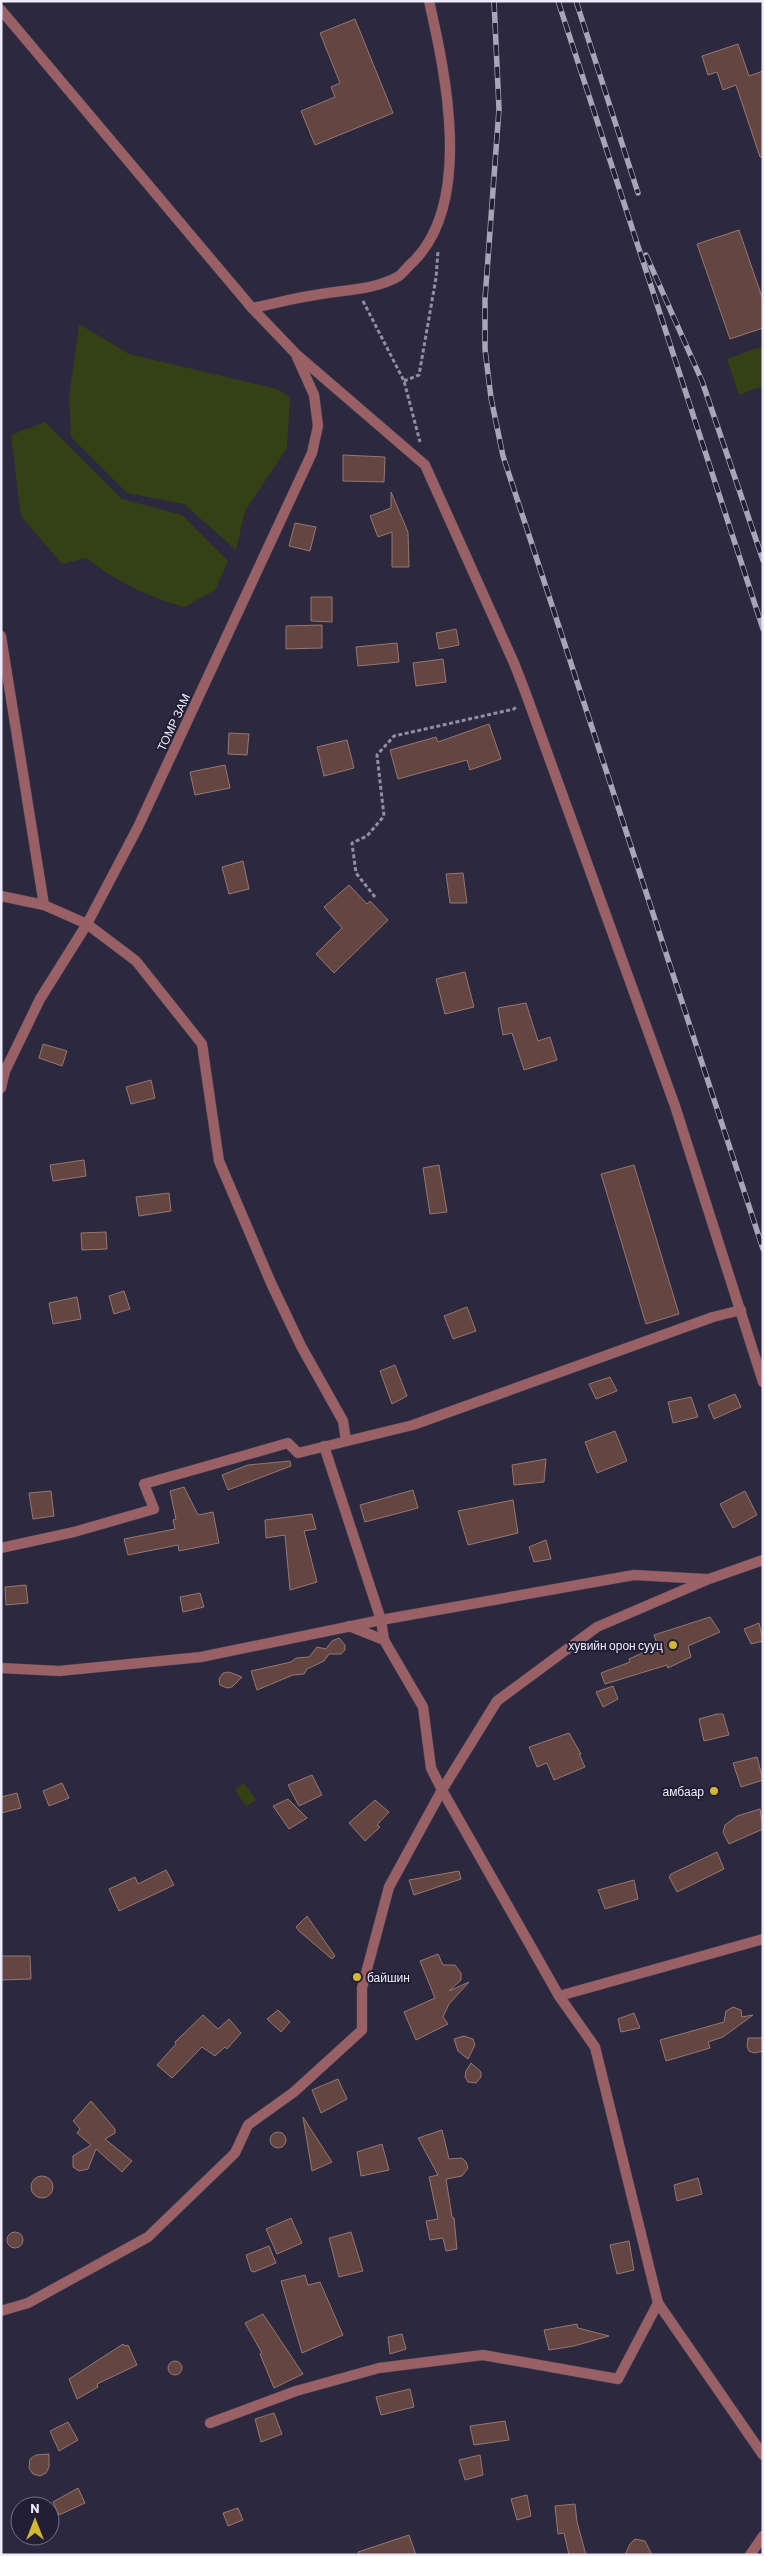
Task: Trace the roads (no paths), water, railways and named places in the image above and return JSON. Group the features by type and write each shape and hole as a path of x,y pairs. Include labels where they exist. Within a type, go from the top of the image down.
{"street":[{"path":"252,308 314,295 362,289 399,276 422,253 441,217 448,177 450,131 441,52 429,1"},
{"path":"1,10 252,308 296,354 425,464 526,694 675,1106 763,1382"},
{"name":"ТОМР ЗАМ","path":"1,1088 5,1071 40,999 88,924 138,827 312,453 318,426 314,395 296,354"},
{"path":"1,636 44,905"},
{"path":"1,896 44,905 88,924 136,961 202,1044 220,1161 271,1283 302,1346 343,1421 346,1441"},
{"path":"1,1548 74,1532 154,1509 144,1484 288,1443 298,1453 413,1424 713,1317 741,1310"},
{"path":"324,1446 381,1620 384,1640 423,1707 432,1768 442,1790 559,1996 595,2047 658,2302 763,2454"},
{"path":"1,2311 28,2302 148,2237 235,2153 248,2125 294,2092 362,2030 362,1988 389,1887 442,1790 497,1701 597,1627 709,1579 763,1560"},
{"path":"1,1668 59,1671 201,1657 349,1626 634,1575 709,1579"},
{"path":"349,1626 384,1640"},
{"path":"559,1996 763,1939"},
{"path":"210,2423 296,2391 379,2368 483,2355 618,2378 658,2302"},
{"path":"750,2555 763,2536"}],"railway":[{"path":"494,1 499,109 485,299 485,349 491,398 503,456 763,1249"},
{"path":"558,1 763,629"},
{"path":"576,1 638,193"},
{"path":"646,255 702,381 763,560"}],"place":[{"name":"хувийн орон сууц","path":"673,1645"},
{"name":"амбаар","path":"714,1791"},
{"name":"байшин","path":"357,1977"}]}
